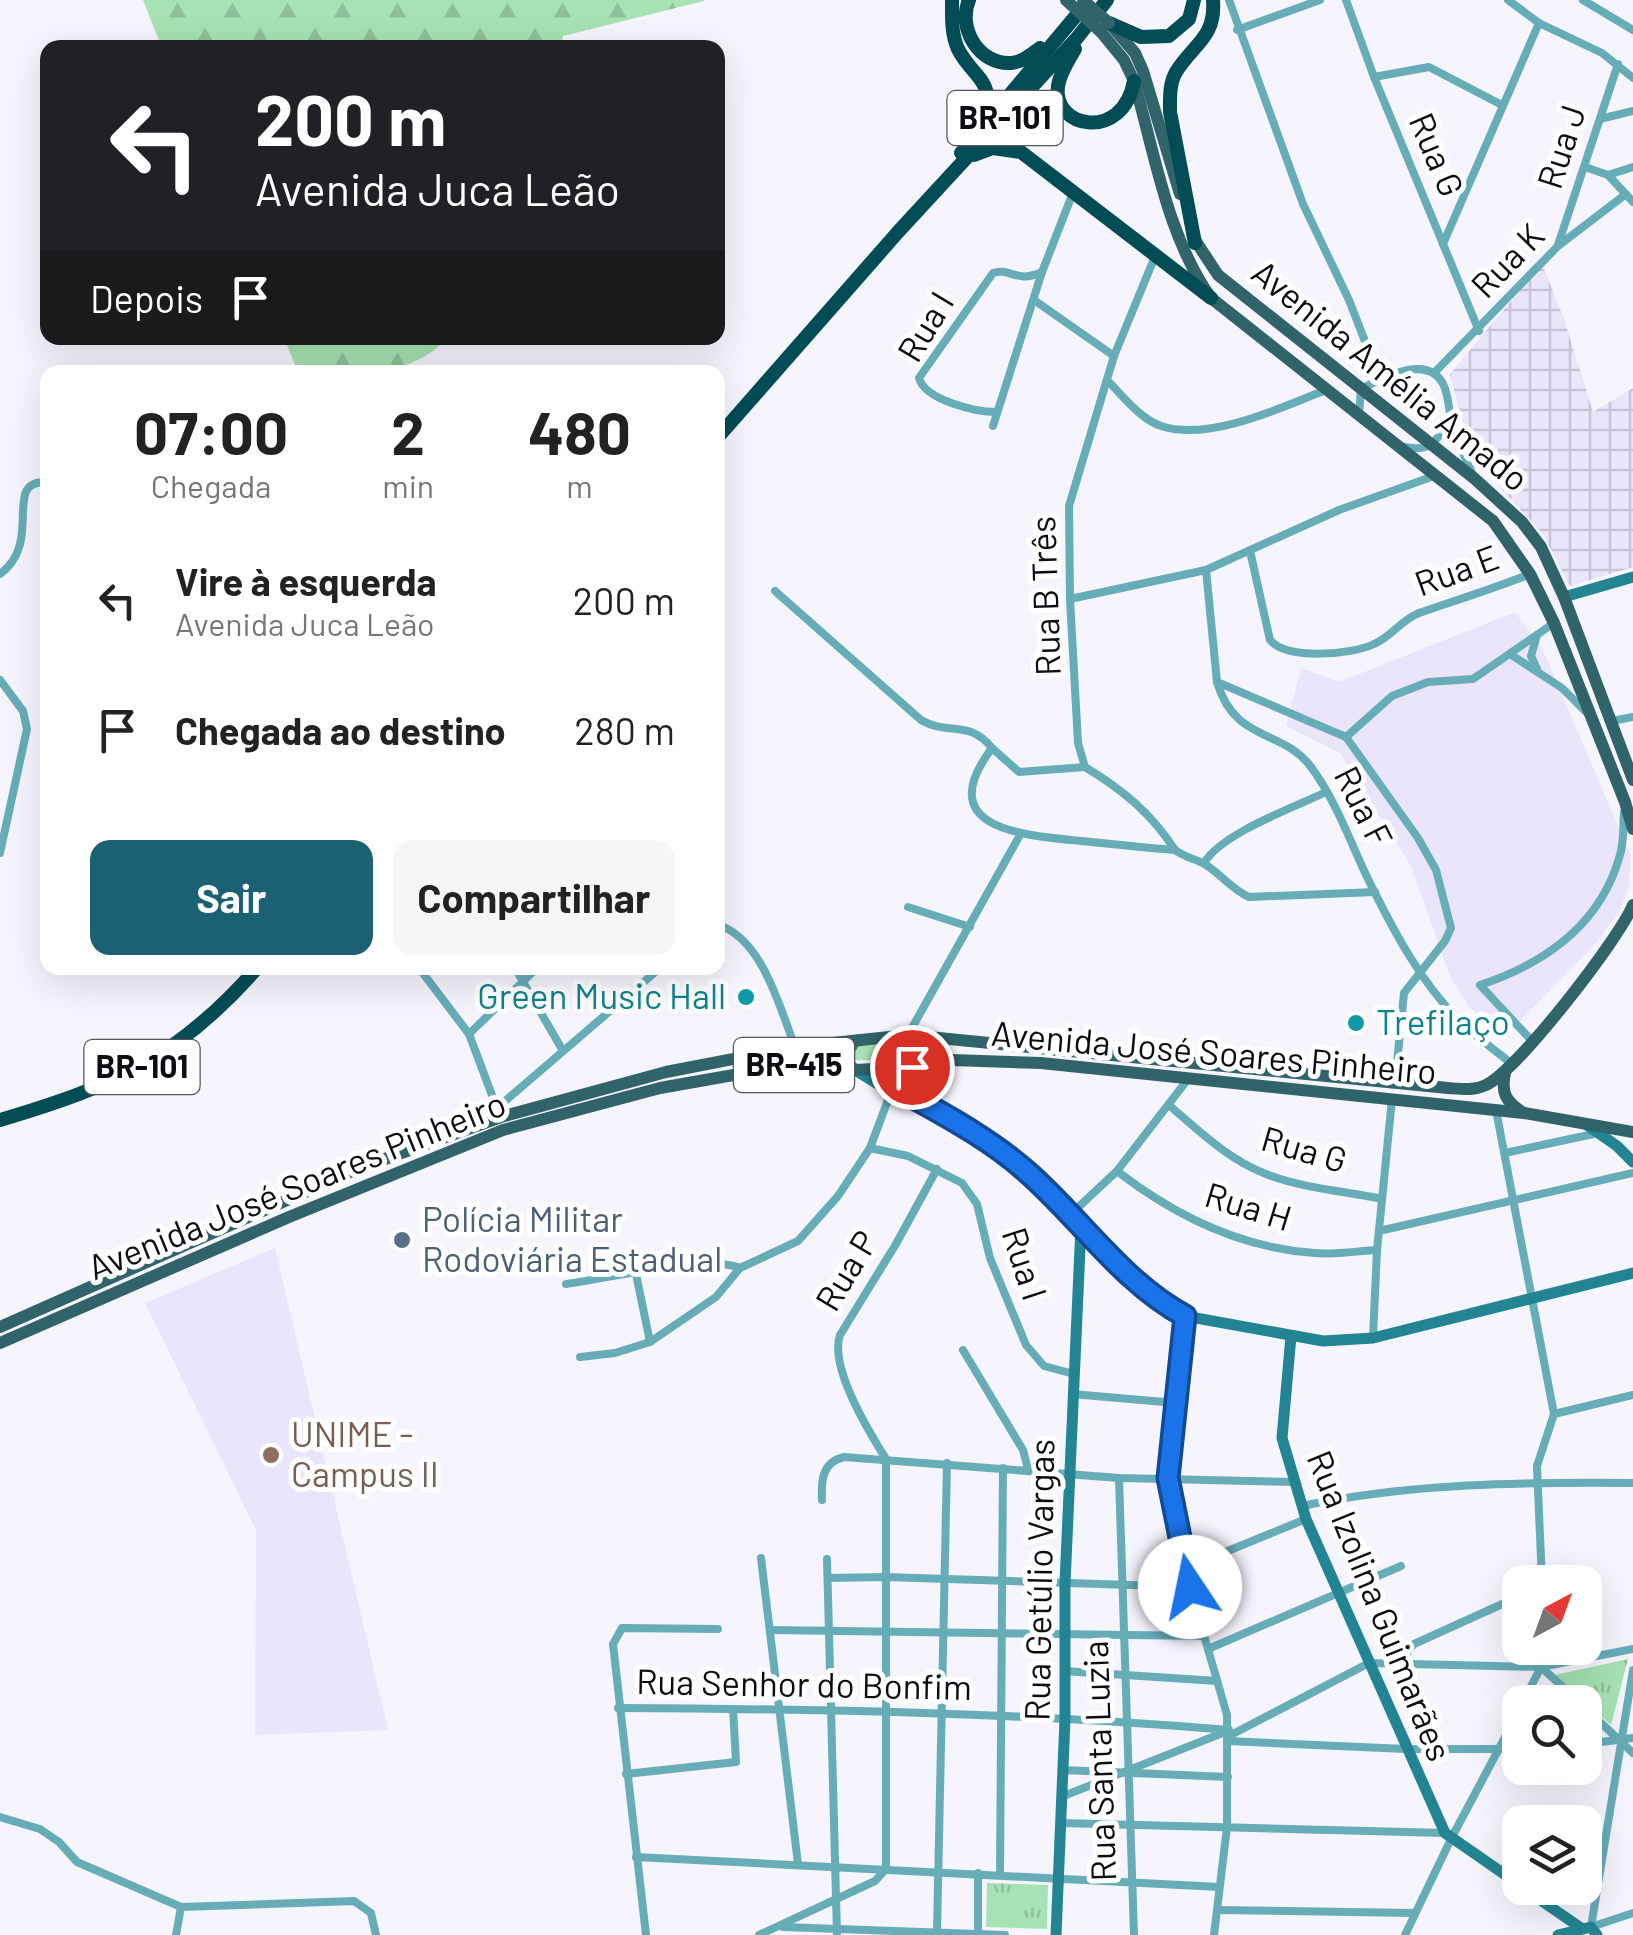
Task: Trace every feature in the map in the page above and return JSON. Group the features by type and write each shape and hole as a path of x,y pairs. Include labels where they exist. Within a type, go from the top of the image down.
{"highway":[{"path":"952,0 952,28 958,50 986,88 989,100 965,155"},
{"path":"968,0 966,25 976,48 1010,64 1026,58 1064,29"},
{"name":"BR-101","path":"965,155 1086,0"},
{"name":"BR-101","path":"725,429 1107,0"},
{"path":"1105,27 1141,36 1169,36 1189,18 1194,0"},
{"path":"1195,243 1170,112 1170,92 1176,72 1206,35 1214,16 1212,0"},
{"path":"1077,38 1057,89 1060,104 1073,117 1087,123 1102,123 1117,115 1128,102 1134,81"},
{"path":"965,155 993,148 1021,152 1211,298"},
{"name":"BR-101","path":"0,1120 76,1098 144,1066 206,1021 250,975"}],"main road":[{"path":"1066,0 1135,54 1195,243"},
{"path":"1086,0 1134,81 1180,247 1211,298"},
{"name":"Avenida Amélia Amado","path":"1195,243 1218,275 1432,444 1522,522 1541,548 1564,598 1633,780"},
{"name":"Avenida Amélia Amado","path":"1211,298 1492,520 1530,574 1554,623 1633,828"},
{"path":"1564,598 1633,577"},
{"path":"1524,1113 1505,1098 1509,1068 1605,953 1633,905"},
{"path":"908,1036 919,1050 912,1067 911,1088 916,1099"},
{"name":"Avenida José Soares Pinheiro","path":"0,1327 358,1169 499,1112 666,1072 794,1047 908,1036 1469,1090 1488,1084 1509,1068"},
{"path":"856,1040 845,1058 855,1070 892,1092 916,1099 996,1148 1025,1170 1155,1297 1185,1316 1323,1340 1373,1338 1633,1273"},
{"name":"Avenida José Soares Pinheiro","path":"0,1343 289,1217 503,1130 660,1088 790,1065 855,1070 952,1060 1042,1064 1524,1113 1593,1129 1633,1132"},
{"path":"1593,1129 1633,1162"},
{"name":"Rua Getúlio Vargas","path":"1056,1935 1063,1770 1064,1583 1081,1226"},
{"name":"Rua Izolina Guimarães","path":"1291,1336 1282,1438 1293,1482 1406,1749 1448,1835"},
{"path":"1448,1835 1502,1872"},
{"path":"1551,1905 1590,1930"},
{"path":"1558,1935 1590,1930"}],"street":[{"path":"1228,0 1303,204 1380,380"},
{"path":"1237,30 1320,0"},
{"name":"Rua G","path":"1346,0 1374,78 1479,330"},
{"path":"1508,0 1539,24 1580,42 1618,64 1633,78"},
{"path":"1583,0 1633,30"},
{"path":"1444,244 1539,24"},
{"name":"Rua J","path":"1558,246 1618,64"},
{"path":"1374,78 1429,67 1502,105"},
{"path":"1600,119 1633,111"},
{"path":"1586,167 1608,174 1633,202"},
{"path":"1608,174 1633,167"},
{"path":"993,426 1042,272 1074,190"},
{"name":"Rua K","path":"1434,373 1558,246 1626,194"},
{"name":"Rua B Três","path":"1085,768 1078,743 1070,600 1071,493 1114,356 1156,254"},
{"name":"Rua I","path":"998,412 956,405 923,387 919,378 993,273 1001,270 1021,278 1042,272"},
{"path":"1034,300 1114,356"},
{"path":"1359,414 1361,389 1419,368 1434,373 1442,382 1451,420 1475,479"},
{"path":"1107,380 1151,421 1178,428 1236,423 1328,389"},
{"path":"1402,446 1422,450 1432,444 1451,420"},
{"path":"1070,600 1206,570 1339,510 1438,475"},
{"path":"16,486 40,482"},
{"path":"0,574 15,558 10,520"},
{"name":"Rua E","path":"1250,550 1270,640 1278,649 1288,651 1360,650 1378,643 1414,615 1530,574"},
{"name":"Rua F","path":"1206,570 1222,700 1254,732 1301,755 1326,792 1419,970 1462,1023 1509,1068"},
{"path":"775,591 920,720 940,727 970,729 1019,772 1085,768 1138,803 1175,850 1188,860 1204,863 1233,889 1249,896 1375,892"},
{"path":"1346,737 1392,696 1428,682 1473,679 1554,623"},
{"path":"1537,635 1531,656 1538,670"},
{"path":"1510,654 1538,670 1592,718"},
{"path":"0,680 23,711 27,729 0,852"},
{"path":"1217,682 1346,737 1423,846 1443,890 1450,932 1404,993 1395,1082"},
{"path":"1612,721 1633,717"},
{"path":"992,748 977,769 972,785 975,806 989,824 1020,835 1175,850"},
{"path":"1204,863 1210,853 1239,835 1326,792"},
{"path":"1532,1040 1480,985 1544,958 1601,902 1622,849 1625,802"},
{"path":"908,1036 1020,835"},
{"path":"908,907 970,927"},
{"path":"725,928 764,966 794,1047"},
{"path":"424,975 468,1034 499,1112 652,975"},
{"path":"519,975 564,1051"},
{"path":"468,1034 527,975"},
{"path":"1071,1214 1117,1171 1188,1079"},
{"path":"870,1148 892,1092"},
{"path":"1373,1338 1377,1250 1392,1100"},
{"name":"Rua G","path":"1170,1106 1234,1158 1255,1170 1282,1180 1382,1199"},
{"path":"1496,1110 1554,1414 1537,1466 1541,1565"},
{"name":"Avenida José Soares Pinheiro","path":"1505,1152 1593,1129"},
{"name":"Rua I","path":"870,1148 908,1156 962,1183 977,1204 990,1258 1026,1345 1044,1366 1074,1374"},
{"name":"Rua P","path":"580,1357 615,1354 650,1342 716,1297 740,1268 783,1250 810,1232 870,1148"},
{"name":"Rua P","path":"886,1459 863,1422 836,1348 936,1168"},
{"name":"Rua H","path":"1117,1171 1181,1216 1249,1241 1317,1254 1377,1250"},
{"path":"1379,1231 1633,1173"},
{"name":"Rua P","path":"566,1284 683,1266 729,1264 740,1268"},
{"path":"636,1274 650,1342"},
{"path":"1185,1316 1168,1478 1190,1587 1226,1705 1227,1827 1214,1935"},
{"path":"963,1350 1023,1450 1028,1469"},
{"path":"1072,1394 1176,1403"},
{"path":"1554,1414 1633,1395"},
{"path":"778,1931 878,1879 886,1868 886,1459"},
{"path":"822,1500 822,1476 834,1460 886,1459 1120,1478 1293,1482"},
{"path":"938,1932 947,1463"},
{"path":"1000,1874 1003,1468"},
{"name":"Rua Santa Luzia","path":"1120,1478 1134,1935"},
{"path":"1186,1568 1304,1512 1380,1492 1536,1482 1633,1483"},
{"path":"761,1558 798,1864"},
{"path":"827,1559 837,1931"},
{"path":"1208,1649 1401,1566"},
{"path":"828,1578 1190,1587"},
{"path":"1407,1663 1406,1652 1414,1644 1502,1604"},
{"path":"646,1935 613,1644 622,1628 718,1629"},
{"path":"770,1630 1204,1636"},
{"path":"1061,1798 1229,1736 1369,1663 1541,1667 1633,1648"},
{"path":"1541,1667 1561,1685"},
{"path":"1532,1685 1541,1667"},
{"path":"1590,1930 1633,1670"},
{"path":"1064,1672 1217,1681"},
{"name":"Rua Senhor do Bonfim","path":"618,1708 833,1710 1064,1719 1406,1749 1502,1750"},
{"path":"626,1774 736,1762 733,1709"},
{"path":"1602,1724 1633,1753"},
{"path":"1602,1743 1633,1738"},
{"path":"1405,1935 1448,1835 1502,1744"},
{"path":"1063,1770 1228,1777"},
{"path":"0,1817 40,1829 60,1842 76,1862 181,1908 354,1901 370,1912 376,1935"},
{"path":"1060,1823 1448,1835"},
{"path":"636,1857 1219,1887"},
{"path":"978,1873 978,1934"},
{"path":"176,1935 181,1908"},
{"path":"1217,1910 1414,1913"},
{"path":"1590,1930 1633,1912"},
{"path":"760,1935 778,1931 837,1931 1005,1935"}],"shaded area":[{"path":"1542,264 1593,412 1633,388 1633,567 1570,586 1543,534 1484,470 1468,445 1450,374"},
{"path":"1515,612 1542,648 1631,856 1629,885 1620,911 1596,943 1504,1038 1469,1007 1449,974 1411,866 1340,753 1286,726 1301,668 1339,682"},
{"name":"UNIME - Campus II","path":"275,1248 388,1730 255,1735 256,1530 145,1303"}],"green space":[{"path":"143,0 704,0 563,36 562,40 159,40"},
{"path":"287,345 440,345 406,365 295,365"},
{"path":"903,1042 910,1049 907,1061 851,1057 856,1046"},
{"path":"1628,1659 1611,1725 1602,1717 1602,1685 1566,1685 1555,1675"},
{"path":"987,1883 1048,1885 1047,1929 986,1927"}],"place":[{"name":"Green Music Hall","path":"746,997"},
{"name":"Trefilaço","path":"1356,1023"},
{"name":"Polícia Militar Rodoviária Estadual","path":"402,1240"},
{"name":"UNIME - Campus II","path":"271,1455"}],"route":[{"path":"912,1067 911,1088 916,1099 1025,1170 1127,1272 1185,1316 1168,1478 1190,1587"}]}
